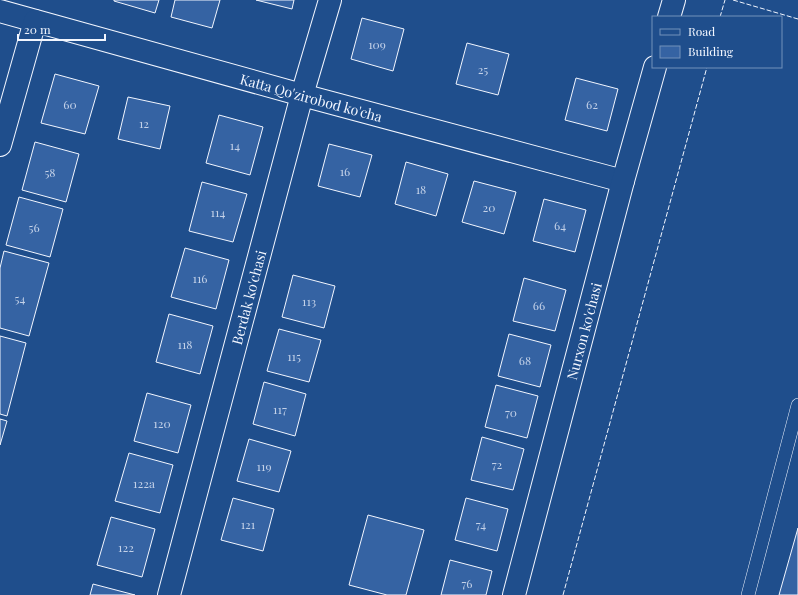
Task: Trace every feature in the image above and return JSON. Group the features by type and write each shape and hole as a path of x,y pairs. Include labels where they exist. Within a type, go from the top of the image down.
{"street":[{"name":"Berdak ko'chasi","path":"169,595 302,95 330,0"},
{"path":"669,16 674,0"},
{"name":"Katta Qo'zirobod ko'cha","path":"0,11 302,95 623,181"},
{"path":"0,145 35,21"},
{"name":"Nurxon ko'chasi","path":"514,595 623,181 655,68"}],"lane":[{"path":"748,595 798,405"}],"building":[{"path":"114,0 159,0 155,13"},
{"path":"175,0 220,0 212,28 171,17"},
{"path":"256,0 294,0 292,9"},
{"path":"362,18 404,29 393,71 351,59"},
{"path":"467,43 509,54 498,95 456,84"},
{"path":"55,74 99,86 85,134 41,123"},
{"path":"576,78 618,89 607,131 565,120"},
{"path":"128,97 170,106 160,149 118,139"},
{"path":"219,115 263,127 250,175 206,163"},
{"path":"35,142 79,154 66,202 22,190"},
{"path":"329,144 372,155 360,197 318,186"},
{"path":"406,162 448,174 436,216 395,204"},
{"path":"474,181 516,192 504,234 462,222"},
{"path":"202,182 247,194 233,242 189,231"},
{"path":"19,197 63,209 50,257 6,245"},
{"path":"544,199 586,210 575,252 533,241"},
{"path":"185,248 229,260 216,309 171,297"},
{"path":"4,251 49,263 29,336 0,328 0,268"},
{"path":"293,275 335,286 324,328 282,317"},
{"path":"524,278 566,290 555,331 513,321"},
{"path":"169,314 213,326 200,374 156,362"},
{"path":"279,329 321,340 309,382 267,371"},
{"path":"509,334 551,345 540,387 498,376"},
{"path":"0,336 26,343 7,416 0,414"},
{"path":"264,382 306,394 295,436 253,424"},
{"path":"496,385 538,396 527,438 485,427"},
{"path":"147,393 191,405 178,453 134,441"},
{"path":"0,419 7,421 0,445"},
{"path":"482,437 524,449 513,490 471,480"},
{"path":"249,439 291,451 279,492 237,481"},
{"path":"129,453 173,465 160,513 115,501"},
{"path":"233,498 274,509 263,551 221,540"},
{"path":"466,498 508,509 497,551 455,540"},
{"path":"368,515 424,530 406,595 387,595 349,585"},
{"path":"111,517 155,529 142,577 97,565"},
{"path":"798,528 798,595 779,595"},
{"path":"450,560 492,571 486,595 441,595"},
{"path":"93,584 135,595 90,595"}],"fence":[{"path":"720,16 725,0"},
{"path":"733,0 798,19"},
{"path":"563,595 707,68"}]}
